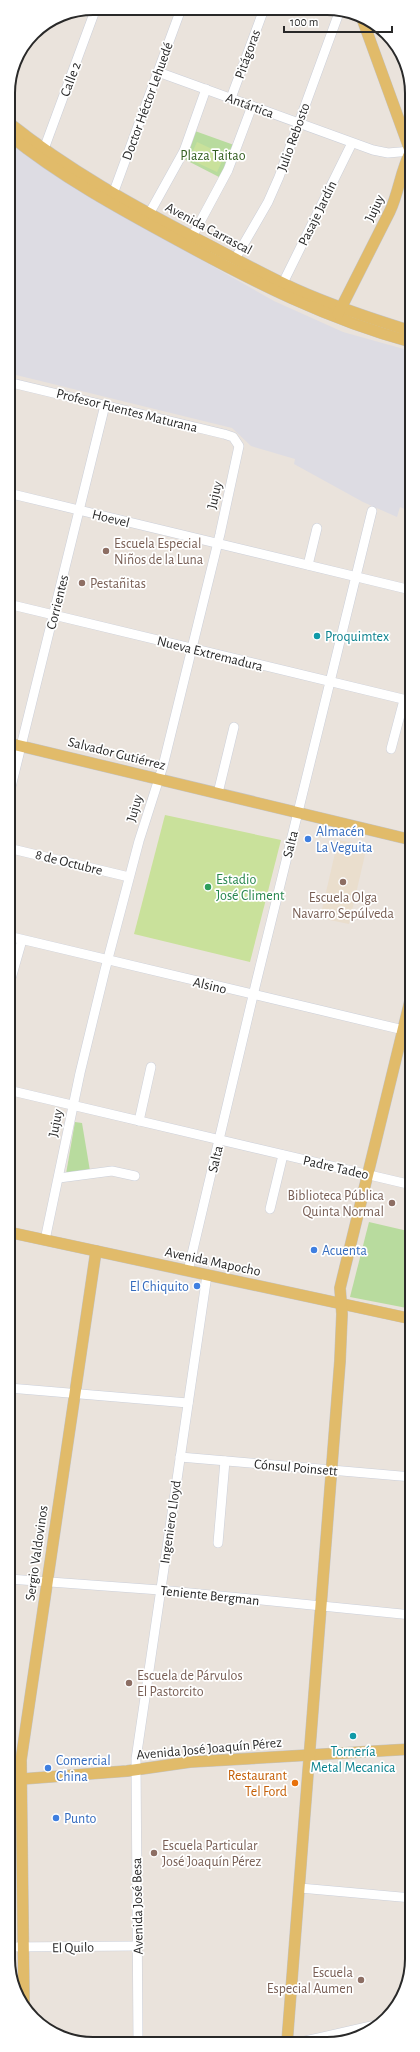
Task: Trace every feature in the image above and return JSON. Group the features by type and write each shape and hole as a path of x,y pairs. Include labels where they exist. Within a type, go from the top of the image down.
{"main road":[{"path":"364,24 405,136"},
{"name":"Avenida Carrascal","path":"15,127 44,149 113,194 338,313 405,330"},
{"name":"Avenida Carrascal","path":"15,139 60,173 116,207 252,281 405,340"},
{"name":"Jujuy","path":"338,313 390,211 399,189 405,162"},
{"name":"Salvador Gutiérrez","path":"15,744 405,838"},
{"path":"288,2037 340,1361 341,1281 367,1175 405,1038"},
{"name":"Avenida Mapocho","path":"15,1234 405,1319"},
{"name":"Sergio Valdovinos","path":"24,1994 20,1779 24,1734 96,1251"},
{"name":"Avenida José Joaquín Pérez","path":"15,1779 136,1770 190,1762 405,1749"}],"street":[{"name":"Calle 2","path":"44,149 93,15"},
{"name":"Doctor Héctor Lehuedé","path":"113,194 179,15"},
{"name":"Pitágoras","path":"231,98 262,15"},
{"name":"Julio Rebosto","path":"235,259 273,190 338,16"},
{"name":"Antártica","path":"158,72 352,143 382,152 405,152"},
{"path":"149,214 184,151 206,89"},
{"path":"192,236 228,170 252,106"},
{"name":"Pasaje Jardín","path":"283,283 352,143"},
{"name":"Profesor Fuentes Maturana","path":"15,384 224,434 234,437 239,446"},
{"name":"Corrientes","path":"15,772 105,405"},
{"name":"Jujuy","path":"45,1240 80,1073 107,961 129,877 158,779 192,649 238,457 239,446"},
{"name":"Hoevel","path":"15,495 405,589"},
{"name":"Salta","path":"188,1271 253,995 372,511"},
{"path":"308,565 317,528"},
{"name":"Nueva Extremadura","path":"15,606 405,700"},
{"path":"391,749 405,709"},
{"path":"218,793 234,727"},
{"name":"8 de Octubre","path":"15,850 129,877"},
{"name":"Alsino","path":"15,938 405,1031"},
{"path":"15,964 22,940"},
{"path":"139,1122 152,1067"},
{"name":"Padre Tadeo","path":"15,1092 405,1183"},
{"name":"Padre Tadeo","path":"270,1209 283,1155"},
{"path":"58,1178 112,1171 136,1176"},
{"name":"Ingeniero Lloyd","path":"136,1770 137,1751 160,1590 207,1275"},
{"path":"15,1389 188,1403"},
{"name":"Cónsul Poinsett","path":"180,1457 405,1477"},
{"path":"218,1543 225,1461"},
{"name":"Teniente Bergman","path":"15,1579 160,1590 405,1614"},
{"name":"Avenida José Besa","path":"136,1770 138,2037"},
{"path":"300,1888 405,1897"},
{"name":"El Quilo","path":"15,1947 137,1946"},
{"path":"323,2037 365,2027"}],"shaded area":[{"path":"15,141 83,193 274,301 343,332 405,349 405,509 400,507 397,517 363,502 294,464 295,459 251,446 232,428 15,375"},
{"name":"Escuela Olga Navarro Sepúlveda","path":"338,840 367,846 349,924 320,918"}],"green space":[{"name":"Plaza Taitao","path":"195,131 234,145 227,164 219,177 184,159"},
{"path":"197,142 225,155 217,172 189,159"},
{"name":"Estadio José Climent","path":"165,815 281,840 250,962 134,934"},
{"path":"75,1122 82,1123 90,1171 66,1174"},
{"path":"369,1222 405,1230 405,1308 350,1297"}],"place":[{"name":"Escuela Especial Niños de la Luna","path":"106,551"},
{"name":"Pestañitas","path":"82,583"},
{"name":"Proquimtex","path":"317,636"},
{"name":"Almacén La Veguita","path":"308,839"},
{"name":"Escuela Olga Navarro Sepúlveda","path":"343,882"},
{"name":"Estadio José Climent","path":"208,887"},
{"name":"Biblioteca Pública Quinta Normal","path":"392,1203"},
{"name":"Acuenta","path":"314,1250"},
{"name":"El Chiquito","path":"197,1286"},
{"name":"Escuela de Párvulos El Pastorcito","path":"129,1683"},
{"name":"Tornería Metal Mecanica","path":"353,1736"},
{"name":"Comercial China","path":"48,1768"},
{"name":"Restaurant Tel Ford","path":"295,1783"},
{"name":"Punto","path":"56,1818"},
{"name":"Escuela Particular José Joaquín Pérez","path":"154,1853"},
{"name":"Escuela Especial Aumen","path":"361,1980"}]}
